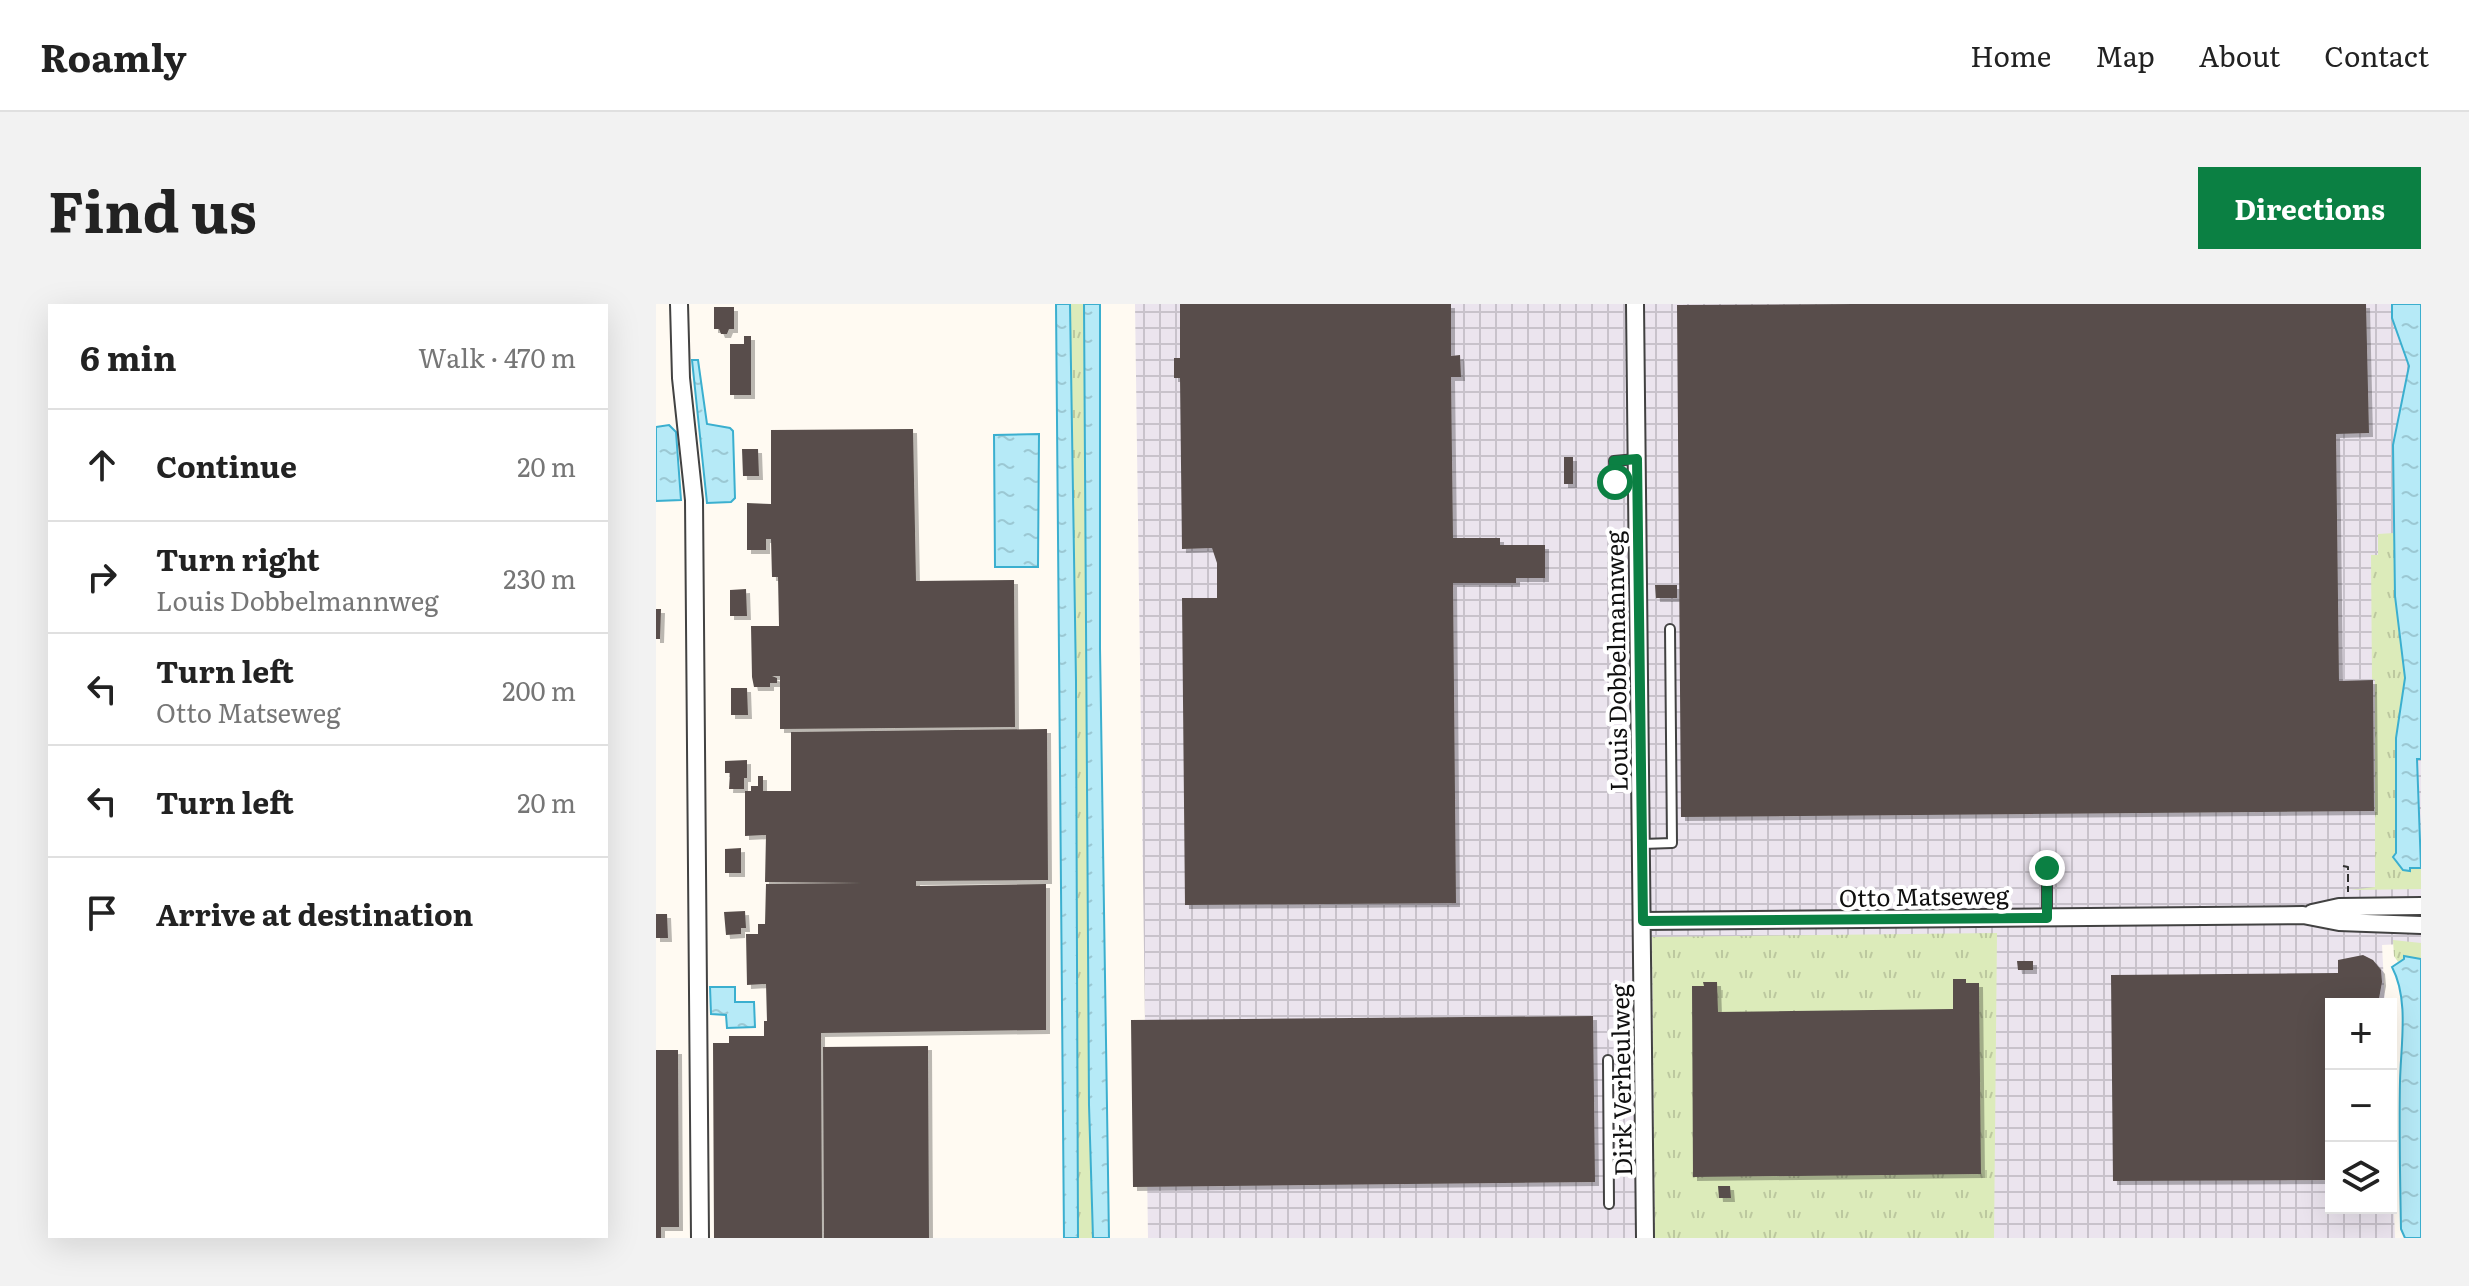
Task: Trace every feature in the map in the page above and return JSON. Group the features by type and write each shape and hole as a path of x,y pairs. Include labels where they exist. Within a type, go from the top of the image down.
{"street":[{"path":"679,304 681,378 694,500 700,1238"},
{"name":"Louis Dobbelmannweg","path":"1635,304 1643,921"},
{"name":"Otto Matseweg","path":"2303,915 2339,907 2421,906"},
{"name":"Otto Matseweg","path":"1643,921 2303,915 2339,922 2421,925"},
{"name":"Dirk Verheulweg","path":"1643,921 1645,1238"}],"lane":[{"path":"1615,482 1614,461 1637,459"},
{"path":"1642,844 1672,843 1670,629"},
{"path":"2047,868 2047,918"},
{"path":"1608,1060 1609,1204"}],"path":[{"path":"2343,866 2348,867 2348,893"}],"shaded area":[{"path":"1135,304 2421,304 2421,943 2382,945 2385,998 2325,998 2325,1214 2394,1214 2395,1238 1148,1238"}],"green space":[{"path":"1070,304 1084,304 1089,1105 1093,1238 1078,1238 1076,681"},
{"path":"2394,533 2395,596 2405,678 2396,738 2396,853 2393,857 2410,868 2421,868 2421,889 2350,890 2375,887 2375,680 2372,679 2371,555 2378,555 2378,534"},
{"path":"1997,933 1994,1238 1655,1238 1652,937"},
{"path":"2393,940 2421,943 2421,959 2398,962 2394,956"}],"water":[{"path":"1056,304 1070,304 1076,681 1078,1238 1064,1238"},
{"path":"1084,304 1100,304 1100,648 1109,1238 1093,1238 1089,1105"},
{"path":"2392,304 2421,304 2421,759 2417,759 2421,868 2410,868 2410,871 2403,870 2393,857 2396,853 2396,738 2405,678 2395,596 2393,445 2409,366 2392,318"},
{"path":"692,360 698,360 707,424 733,431 735,498 731,502 707,503"},
{"path":"669,425 676,432 681,500 656,501 656,427"},
{"path":"1039,434 1038,567 995,567 994,435"},
{"path":"2404,956 2421,959 2421,1238 2405,1238 2401,1229 2402,1007 2401,993 2392,967"},
{"path":"710,987 735,987 735,1002 754,1002 755,1027 727,1028 726,1015 711,1014"}],"building":[{"path":"1180,304 1451,304 1451,356 1460,355 1461,377 1451,377 1453,538 1500,538 1500,545 1545,545 1545,578 1516,578 1516,583 1453,583 1456,903 1185,905 1182,598 1217,598 1217,563 1212,548 1182,549 1180,378 1174,378 1174,358 1180,358"},
{"path":"2366,304 2369,433 2336,434 2339,681 2373,680 2374,811 1681,817 1677,305"},
{"path":"714,307 734,307 734,329 729,329 727,334 714,329"},
{"path":"744,336 751,336 751,395 730,395 730,344 744,344"},
{"path":"913,429 916,581 1014,580 1015,727 780,729 780,676 772,676 777,678 777,683 770,683 770,687 754,687 752,677 751,626 779,626 778,577 772,577 771,539 766,539 766,550 747,550 747,503 771,504 771,430"},
{"path":"742,449 758,449 759,476 743,476"},
{"path":"1564,457 1573,457 1573,484 1564,484"},
{"path":"1655,585 1677,585 1677,598 1656,598"},
{"path":"746,589 747,616 730,616 730,590"},
{"path":"656,609 661,609 660,639 656,639"},
{"path":"731,688 747,688 748,715 731,715"},
{"path":"1047,729 1048,880 916,881 916,886 1046,884 1046,1030 821,1033 822,1238 714,1238 713,1043 729,1043 729,1036 764,1036 764,1021 767,1021 766,984 747,985 746,934 758,934 758,924 765,924 766,884 861,883 765,882 766,835 745,836 745,791 751,791 751,786 758,786 758,776 763,776 763,791 791,791 791,732"},
{"path":"747,760 744,789 729,789 730,773 725,773 725,761"},
{"path":"741,848 741,873 725,873 725,849"},
{"path":"745,911 746,928 741,928 741,934 726,935 724,912"},
{"path":"656,914 667,914 668,938 656,938"},
{"path":"2363,955 2373,960 2381,970 2382,982 2379,998 2325,998 2325,1180 2113,1181 2111,975 2338,973 2338,960"},
{"path":"2017,961 2033,961 2033,970 2018,970"},
{"path":"1953,979 1979,983 1981,1174 1693,1177 1692,986 1717,982 1718,1012 1953,1009"},
{"path":"1593,1016 1595,1182 1133,1187 1131,1020"},
{"path":"928,1046 929,1238 824,1238 823,1047"},
{"path":"656,1050 678,1050 679,1227 661,1227 661,1238 656,1238"},
{"path":"1718,1186 1730,1186 1731,1198 1719,1198"}],"route":[{"path":"1615,482 1614,461 1637,459 1643,921 2047,918 2047,868"}]}
